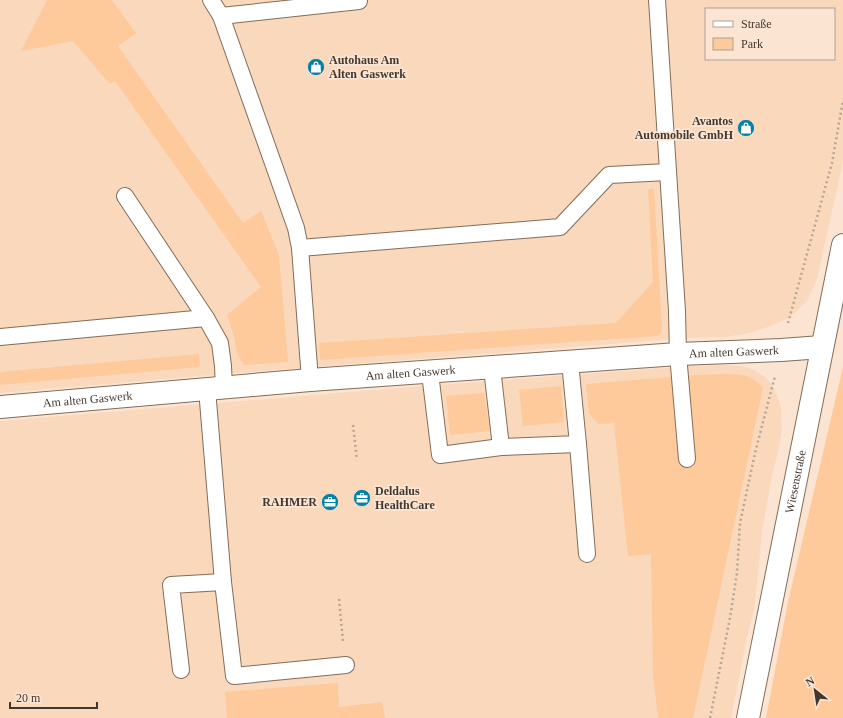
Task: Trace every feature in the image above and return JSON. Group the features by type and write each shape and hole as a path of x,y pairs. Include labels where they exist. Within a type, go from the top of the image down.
{"street":[{"name":"Wiesenstraße","path":"748,718 842,254"},
{"name":"Am alten Gaswerk","path":"0,407 310,380 430,373 678,354 822,347"}],"lane":[{"path":"211,0 221,16 294,221 300,248 310,380"},
{"path":"657,0 677,312 678,354 687,459"},
{"path":"221,16 359,1"},
{"path":"300,248 560,227 609,175 668,172"},
{"path":"125,196 206,318 220,343 223,370 215,389 224,582 234,676 346,665"},
{"path":"0,337 206,318"},
{"path":"570,362 587,554"},
{"path":"492,368 501,448"},
{"path":"430,373 440,455 501,448 578,444"},
{"path":"181,670 171,585 224,582"}],"path":[{"path":"710,718 732,603 740,523 755,453 781,350 832,162 843,100"},
{"path":"353,425 357,460"},
{"path":"339,599 346,665"}],"shaded area":[{"path":"0,0 843,0 843,162 817,279 808,299 790,317 771,326 750,333 725,337 690,338 223,374 0,393"},
{"path":"691,366 742,366 754,370 764,376 772,385 777,395 781,408 782,427 762,532 754,610 747,637 731,718 0,718 0,421 398,388"}],"green space":[{"path":"47,0 112,0 136,33 118,46 243,223 261,211 279,255 288,362 244,365 237,354 234,336 227,315 261,287 115,81 110,84 73,41 21,51"},
{"path":"648,189 654,189 662,329 660,334 657,336 320,360 319,343 616,323 653,282"},
{"path":"199,354 200,367 0,385 0,372"},
{"path":"843,367 843,718 766,718 788,602"},
{"path":"726,374 746,376 755,380 763,388 693,718 658,718 653,674 651,554 628,556 614,423 599,424 589,414 586,384"},
{"path":"561,386 564,422 523,426 519,390"},
{"path":"484,393 490,431 450,435 446,396"},
{"path":"338,683 339,707 382,702 385,718 227,718 225,692"}],"place":[{"name":"Autohaus Am Alten Gaswerk","path":"316,67"},
{"name":"Avantos Automobile GmbH","path":"746,128"},
{"name":"Deldalus HealthCare","path":"362,498"},
{"name":"RAHMER","path":"330,502"}]}
